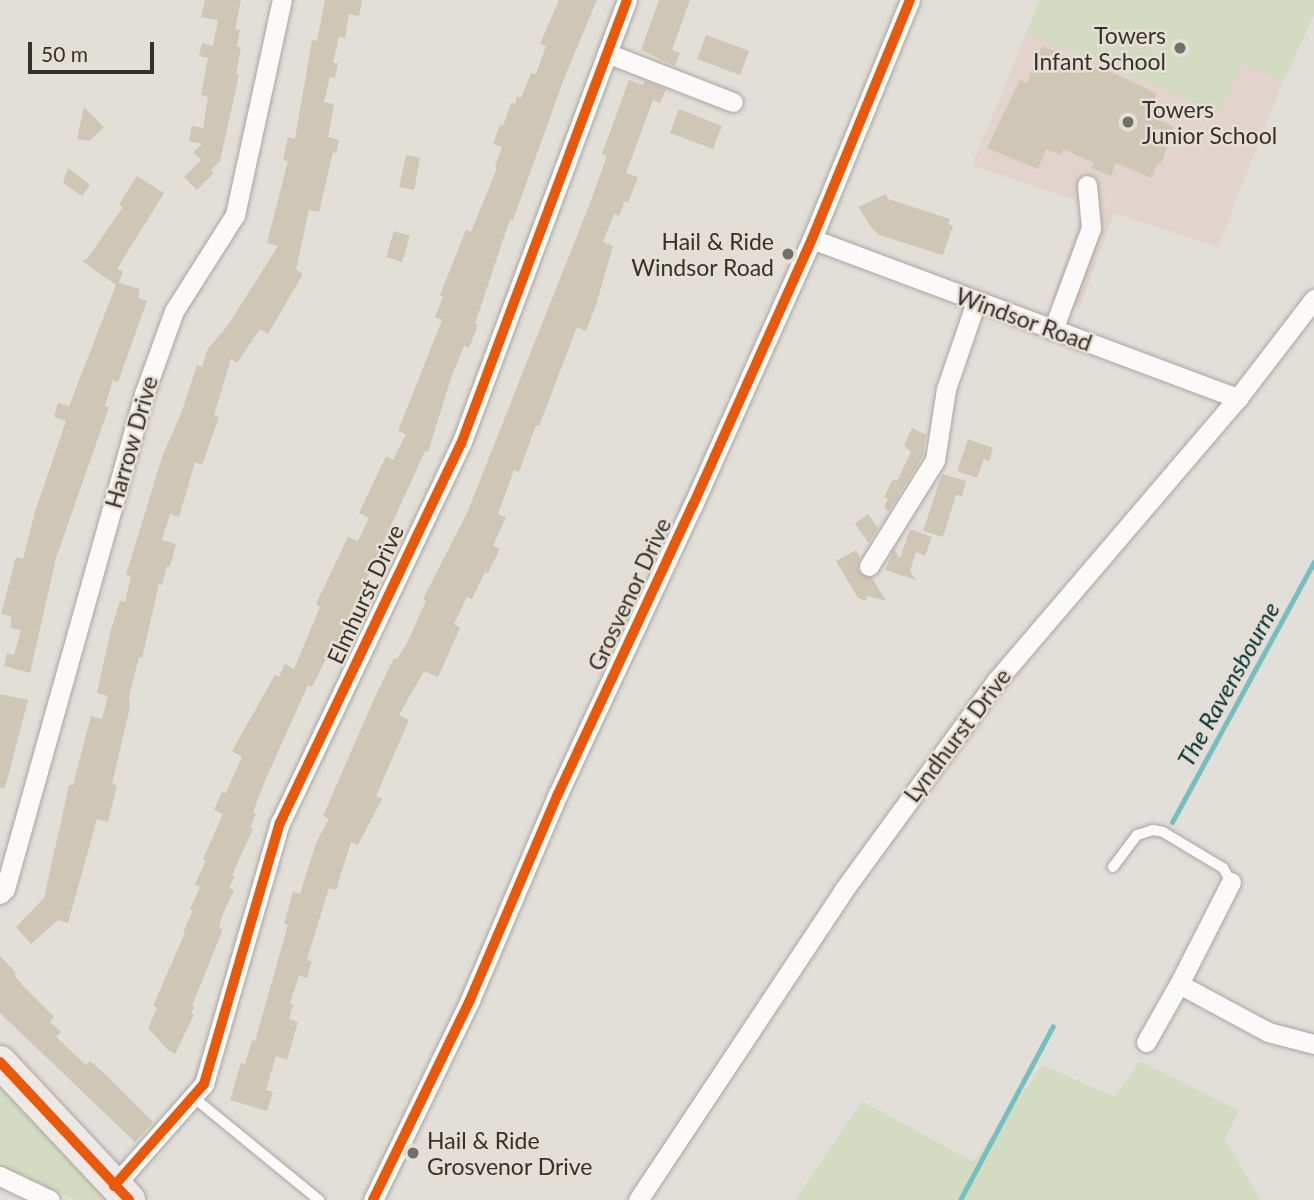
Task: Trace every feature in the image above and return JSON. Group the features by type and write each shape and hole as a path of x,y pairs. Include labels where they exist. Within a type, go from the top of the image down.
{"main road":[{"path":"0,1062 121,1193"}],"street":[{"name":"Harrow Drive","path":"0,894 5,889 144,394 174,311 235,215 282,0"},
{"name":"Elmhurst Drive","path":"121,1193 204,1084 280,823 461,444 627,0"},
{"name":"Grosvenor Drive","path":"373,1200 470,1000 558,794 693,505 812,239 910,0"},
{"path":"607,53 733,102"},
{"path":"1053,330 1091,228 1087,185"},
{"name":"Windsor Road","path":"812,239 1238,398"},
{"name":"Lyndhurst Drive","path":"638,1200 843,891 997,680 1238,398 1314,299"},
{"path":"869,566 935,460 946,389 976,302"},
{"path":"1146,1042 1180,984 1231,882"},
{"path":"1180,984 1268,1032 1314,1044"},
{"path":"0,1176 50,1200"}],"lane":[{"path":"1112,867 1137,835 1153,830 1163,832 1223,868 1231,882"},
{"path":"193,1097 319,1200"}],"shaded area":[{"name":"Towers Junior School","path":"1040,0 1314,0 1314,14 1284,80 1218,247 1114,213 1079,309 1052,300 1086,204 972,165"}],"green space":[{"name":"Towers Infant School","path":"1040,0 1314,0 1314,14 1284,80 1241,63 1220,112 1026,33"},
{"path":"1140,1061 1239,1111 1225,1139 1261,1200 795,1200 862,1101 973,1162 1043,1065 1114,1097"},
{"path":"0,1080 120,1200 75,1200 0,1166"}],"building":[{"path":"205,0 241,0 235,29 240,30 237,46 241,47 236,74 239,75 220,161 211,170 214,173 197,190 184,177 201,160 193,152 202,144 189,141 192,126 203,128 208,97 201,95 208,58 199,56 202,43 213,46 218,20 201,17"},
{"path":"325,0 362,0 359,16 349,14 345,38 339,37 333,63 338,63 335,78 330,77 324,102 334,104 328,137 339,140 336,153 333,152 319,212 309,210 296,269 303,274 268,334 260,329 237,363 231,359 214,415 219,417 202,465 195,462 179,517 170,514 162,540 176,544 170,567 167,566 162,585 159,584 142,658 139,657 129,697 130,707 112,784 117,785 108,822 97,819 68,923 58,920 31,944 16,927 44,898 69,785 73,785 91,716 102,719 108,696 97,693 110,633 120,601 125,602 131,576 126,575 162,457 182,411 197,365 202,367 207,350 228,325 278,246 267,243 288,161 283,160 288,137 295,139 312,40 317,41"},
{"path":"559,0 597,0 565,76 513,220 510,219 475,324 478,325 469,348 464,346 451,378 428,452 425,451 338,642 335,641 312,687 308,685 265,781 253,812 256,814 250,828 253,829 232,875 235,876 229,888 234,890 222,916 219,928 223,929 192,1006 194,1007 191,1014 194,1015 175,1054 148,1028 157,1008 153,1006 193,910 190,909 200,887 195,884 206,861 203,859 223,814 214,810 222,792 226,793 242,757 232,751 275,675 279,677 285,664 294,669 320,607 316,604 348,537 358,541 369,518 359,513 386,456 393,460 406,434 398,431 442,320 435,317 443,297 440,295 466,230 471,232 497,168 495,167 502,147 493,144 511,103 515,104 517,97 521,98 531,73 536,74 546,46 540,44"},
{"path":"659,0 690,0 672,50 680,53 675,66 641,50"},
{"path":"706,35 749,51 740,75 697,59"},
{"path":"1042,46 1095,68 1097,65 1157,94 1151,109 1162,113 1159,120 1174,127 1161,164 1158,163 1151,178 1116,163 1111,176 1092,168 1094,163 1063,149 1061,155 1046,149 1038,169 987,148 1020,80 1027,83"},
{"path":"629,80 643,85 645,81 666,89 660,103 653,100 626,173 638,177 628,203 625,201 619,216 614,214 603,242 613,246 586,331 577,327 519,472 514,470 498,514 506,517 493,546 500,549 472,599 467,597 454,624 460,628 438,677 424,671 399,715 409,720 376,796 382,799 358,845 351,842 336,890 329,888 307,960 312,961 307,978 299,975 290,1004 293,1005 289,1019 298,1022 287,1060 276,1056 266,1090 273,1092 267,1111 230,1100 241,1063 245,1064 252,1040 255,1041 288,925 284,924 293,892 300,894 316,843 329,819 323,816 373,701 394,658 397,659 407,643 426,601 423,599 467,513 590,203 607,156 602,154"},
{"path":"84,107 104,127 90,141 77,139"},
{"path":"679,109 722,126 713,149 670,133"},
{"path":"406,155 420,158 414,190 399,187"},
{"path":"68,168 90,185 82,196 63,183"},
{"path":"137,176 164,193 117,269 123,271 119,283 140,289 138,298 147,301 118,382 113,380 105,406 109,407 56,558 30,673 4,666 7,653 14,655 21,630 11,628 11,616 1,614 16,557 23,559 34,515 66,421 54,417 58,403 69,406 116,285 82,261 87,259 123,207 119,204"},
{"path":"886,194 888,199 950,219 948,224 953,226 943,255 879,235 871,227 858,207"},
{"path":"394,231 410,236 402,262 386,257"},
{"path":"912,428 926,435 923,456 889,511 884,508 888,499 884,497 893,479 897,481 911,452 904,446"},
{"path":"968,439 993,448 989,461 984,459 977,478 957,471"},
{"path":"942,474 966,481 962,496 956,495 943,537 923,531"},
{"path":"868,514 878,528 869,543 855,524"},
{"path":"910,529 932,537 925,556 916,552 910,571 916,580 885,570 894,549 900,558"},
{"path":"856,550 860,557 857,565 859,572 872,578 886,601 867,596 866,601 858,598 836,561"},
{"path":"0,694 28,700 5,788 0,788"},
{"path":"0,956 16,973 14,975 24,987 54,1017 50,1022 61,1032 56,1037 86,1065 90,1061 105,1074 153,1122 135,1142 0,1013"}],"waterway":[{"name":"The Ravensbourne","path":"1172,822 1314,562"},
{"name":"The Ravensbourne","path":"960,1200 1053,1026"}],"cycle path":[{"path":"114,1186 204,1084 280,823 461,444 627,0"},
{"path":"373,1200 470,1000 558,794 693,505 812,239 910,0"},
{"path":"0,1062 129,1200"}],"place":[{"name":"Towers Infant School","path":"1180,48"},
{"name":"Towers Junior School","path":"1128,122"},
{"name":"Hail & Ride Windsor Road","path":"788,254"},
{"name":"Hail & Ride Grosvenor Drive","path":"413,1153"}]}
